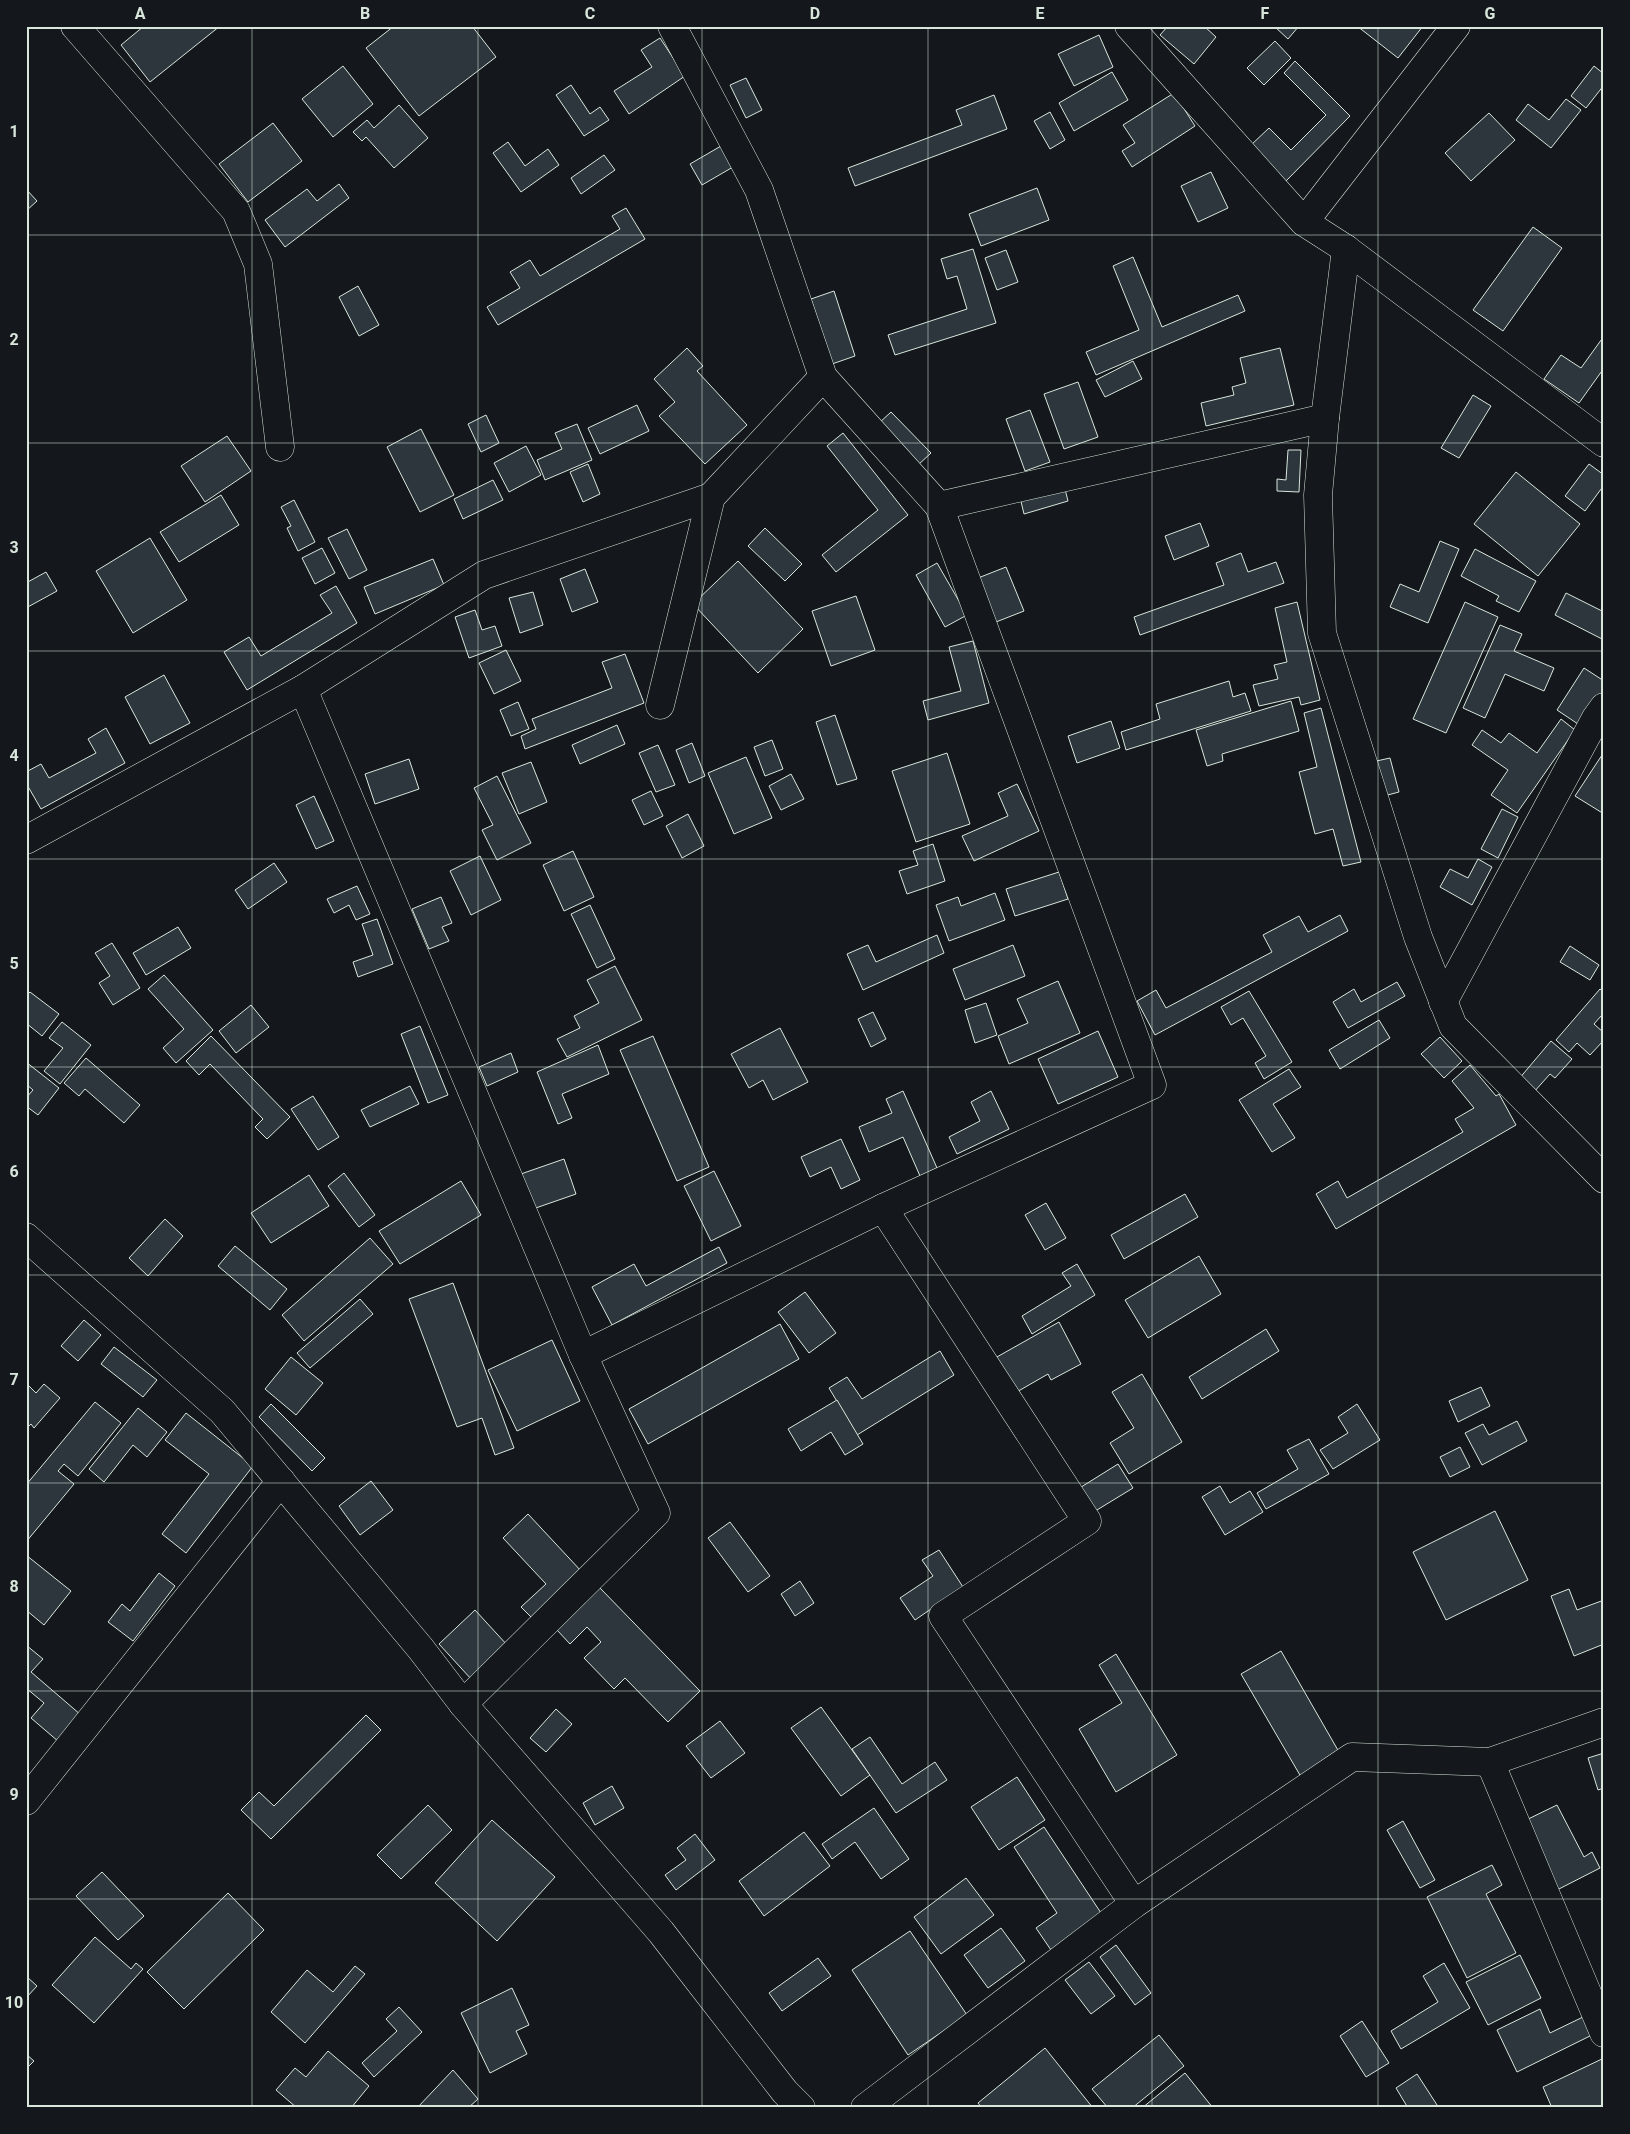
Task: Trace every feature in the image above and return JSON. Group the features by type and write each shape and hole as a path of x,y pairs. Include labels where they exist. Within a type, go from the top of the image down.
{"street":[{"path":"75,26 236,211 258,264 280,447"},
{"path":"584,1354 883,1208 1152,1085 939,506 823,376 759,190 672,26"},
{"path":"1129,26 1304,222 1346,249 1604,443"},
{"path":"1304,222 1456,26"},
{"path":"1346,249 1325,418 1318,495 1322,633 1418,937 1453,1026 1604,1179"},
{"path":"26,840 303,689 484,575 711,498 823,376"},
{"path":"939,506 1325,418"},
{"path":"660,705 711,498"},
{"path":"303,689 584,1354 656,1513 463,1704"},
{"path":"1443,1002 1596,718 1604,707"},
{"path":"883,1208 1087,1520 943,1616 1134,1904"},
{"path":"26,1237 222,1411 421,1649 463,1704 661,1932 786,2103"},
{"path":"26,1802 281,1481"},
{"path":"865,2108 1134,1904 1352,1757 1490,1762 1604,1722"},
{"path":"1490,1762 1604,2033"}],"building":[{"path":"144,26 220,26 150,82 121,45"},
{"path":"394,26 472,26 496,57 419,116 366,48"},
{"path":"1168,26 1204,26 1216,37 1194,64 1160,35"},
{"path":"1274,26 1299,26 1288,39"},
{"path":"1357,26 1423,26 1398,58"},
{"path":"1099,35 1113,67 1074,86 1058,54"},
{"path":"660,38 685,76 629,114 614,91 652,67 641,50"},
{"path":"1275,41 1291,58 1264,85 1247,68"},
{"path":"1295,61 1350,116 1286,181 1250,146 1269,128 1291,150 1326,115 1284,73"},
{"path":"343,66 373,104 333,137 302,99"},
{"path":"1594,66 1604,74 1604,85 1586,108 1571,96"},
{"path":"1112,72 1128,100 1074,131 1059,103"},
{"path":"746,78 762,110 746,118 730,85"},
{"path":"571,85 590,114 600,107 609,120 584,136 556,95"},
{"path":"1174,93 1195,126 1132,167 1122,151 1135,143 1123,125"},
{"path":"994,95 1007,129 855,186 848,168 962,125 956,110"},
{"path":"1566,99 1581,110 1551,148 1516,120 1528,104 1549,120"},
{"path":"399,105 428,138 394,168 366,137 362,141 353,132 367,120 374,128"},
{"path":"1050,112 1065,140 1050,149 1034,121"},
{"path":"1489,113 1515,140 1471,181 1445,153"},
{"path":"273,123 302,161 248,202 219,164"},
{"path":"508,142 525,166 548,149 559,165 521,192 493,153"},
{"path":"721,146 733,167 702,185 690,164"},
{"path":"604,155 615,170 581,194 571,178"},
{"path":"1211,172 1228,208 1198,222 1181,186"},
{"path":"339,184 349,198 285,247 265,220 307,189 317,201"},
{"path":"1037,188 1049,220 981,246 969,214"},
{"path":"26,189 37,201 26,211"},
{"path":"626,208 645,239 498,325 487,307 520,288 510,272 530,260 540,276 620,229 612,216"},
{"path":"1533,227 1562,248 1503,331 1473,310"},
{"path":"973,249 996,323 895,355 888,335 967,309 957,276 947,279 941,259"},
{"path":"1006,250 1018,282 997,290 985,258"},
{"path":"1133,257 1162,327 1238,295 1245,311 1096,375 1086,352 1139,330 1113,266"},
{"path":"358,286 379,325 359,336 339,297"},
{"path":"834,291 855,356 832,364 811,299"},
{"path":"1604,336 1604,368 1579,403 1544,379 1561,355 1581,368"},
{"path":"687,348 703,366 697,371 747,425 705,464 659,416 675,402 654,379"},
{"path":"1280,348 1294,405 1206,426 1201,403 1234,395 1232,387 1246,383 1240,358"},
{"path":"1133,361 1142,379 1105,397 1096,380"},
{"path":"1078,382 1098,437 1064,449 1044,394"},
{"path":"1473,395 1491,406 1459,458 1441,448"},
{"path":"637,405 649,431 600,454 588,428"},
{"path":"1030,410 1050,462 1025,471 1006,419"},
{"path":"891,412 931,453 918,465 878,424"},
{"path":"486,415 499,443 481,452 468,424"},
{"path":"577,424 592,460 545,480 537,460 562,449 555,433"},
{"path":"421,429 454,495 420,512 387,447"},
{"path":"843,433 908,515 836,572 822,555 878,510 827,446"},
{"path":"227,436 251,471 205,502 181,466"},
{"path":"526,446 541,475 509,492 494,463"},
{"path":"1288,450 1301,450 1299,492 1277,491 1277,479 1286,480"},
{"path":"588,464 600,494 583,502 570,472"},
{"path":"1589,464 1604,475 1604,485 1585,511 1565,496"},
{"path":"1516,472 1580,524 1538,576 1474,524"},
{"path":"493,480 503,500 463,519 454,499"},
{"path":"1063,481 1068,501 1024,514 1019,493"},
{"path":"221,495 239,525 179,562 160,532"},
{"path":"294,500 315,542 298,551 287,528 291,526 281,507"},
{"path":"1200,523 1209,546 1174,560 1165,536"},
{"path":"765,528 802,564 785,581 748,546"},
{"path":"347,529 367,570 349,579 328,538"},
{"path":"150,538 187,600 133,633 96,571"},
{"path":"1440,541 1459,549 1428,623 1390,607 1400,584 1419,592"},
{"path":"322,548 335,573 315,584 302,558"},
{"path":"1475,549 1536,581 1519,612 1496,601 1499,596 1461,576"},
{"path":"1241,553 1248,572 1276,562 1284,583 1140,635 1134,617 1224,585 1216,563"},
{"path":"433,559 444,585 375,614 364,587"},
{"path":"738,561 803,629 758,673 693,604"},
{"path":"937,563 967,615 945,627 916,575"},
{"path":"1006,567 1024,611 996,622 978,578"},
{"path":"585,569 598,602 572,612 560,579"},
{"path":"46,572 57,591 26,608 26,583"},
{"path":"336,586 357,623 247,690 224,652 249,637 261,656 332,613 320,595"},
{"path":"533,592 543,625 520,633 509,598"},
{"path":"1566,593 1604,612 1604,640 1555,615"},
{"path":"856,596 875,650 831,666 812,611"},
{"path":"1297,602 1320,700 1301,705 1299,697 1259,706 1253,685 1278,679 1274,665 1287,662 1275,608"},
{"path":"1465,602 1498,617 1446,733 1413,719"},
{"path":"475,610 482,630 495,626 502,646 469,658 455,617"},
{"path":"1500,625 1522,634 1514,651 1554,668 1544,691 1505,674 1485,718 1463,708"},
{"path":"973,641 989,703 928,720 923,701 961,691 949,647"},
{"path":"506,650 521,681 494,694 479,663"},
{"path":"625,654 644,703 525,749 521,736 536,729 532,719 612,688 602,662"},
{"path":"1584,668 1604,681 1604,690 1581,726 1557,710"},
{"path":"164,675 190,723 150,744 125,697"},
{"path":"1229,681 1233,697 1245,693 1251,711 1126,750 1121,732 1160,719 1156,704"},
{"path":"1291,701 1299,731 1222,754 1223,761 1207,766 1196,730"},
{"path":"518,702 529,729 511,736 500,710"},
{"path":"1321,708 1361,862 1343,866 1333,829 1315,834 1299,772 1317,767 1304,713"},
{"path":"835,715 857,779 837,785 816,722"},
{"path":"1561,719 1575,730 1517,813 1491,795 1508,770 1472,745 1482,730 1501,743 1509,733 1537,753"},
{"path":"1111,721 1120,748 1077,763 1068,736"},
{"path":"617,725 625,744 580,764 572,745"},
{"path":"106,728 125,763 41,809 26,783 26,772 41,764 49,778 96,753 88,739"},
{"path":"772,740 783,769 765,776 754,747"},
{"path":"692,743 705,776 689,783 676,750"},
{"path":"658,745 675,785 656,792 639,753"},
{"path":"1604,752 1604,814 1575,796"},
{"path":"947,753 970,824 916,842 892,771"},
{"path":"746,757 772,818 734,834 708,773"},
{"path":"1390,758 1399,792 1380,797 1372,762"},
{"path":"409,759 419,789 375,804 365,774"},
{"path":"531,762 547,802 519,814 502,773"},
{"path":"791,774 804,799 781,810 769,786"},
{"path":"497,776 531,843 497,860 482,830 493,825 474,788"},
{"path":"1017,784 1039,831 974,861 962,836 1008,816 998,793"},
{"path":"651,791 663,816 644,825 632,800"},
{"path":"314,796 334,841 316,849 296,805"},
{"path":"1502,809 1518,817 1498,858 1481,849"},
{"path":"688,814 704,846 682,858 666,826"},
{"path":"933,844 945,881 907,894 899,871 918,865 913,851"},
{"path":"573,851 594,897 564,911 543,865"},
{"path":"480,856 501,900 471,915 450,871"},
{"path":"1478,859 1492,867 1472,905 1440,887 1450,869 1468,878"},
{"path":"274,863 287,882 248,909 235,890"},
{"path":"1059,872 1068,899 1015,916 1006,889"},
{"path":"357,886 370,914 356,920 349,905 334,913 327,899"},
{"path":"995,893 1005,920 949,941 936,905 958,897 961,906"},
{"path":"441,897 452,923 442,927 449,941 429,949 412,909"},
{"path":"590,905 615,959 597,968 571,914"},
{"path":"1340,915 1348,931 1155,1035 1137,1001 1156,990 1166,1008 1272,952 1263,935 1299,916 1308,932"},
{"path":"377,919 393,964 358,977 353,962 373,955 362,924"},
{"path":"178,927 191,948 146,975 133,953"},
{"path":"937,935 944,953 863,990 847,954 868,945 876,962"},
{"path":"112,943 140,988 113,1005 99,983 110,976 95,953"},
{"path":"1013,945 1025,976 965,1000 953,969"},
{"path":"1570,946 1599,965 1590,980 1560,962"},
{"path":"615,966 642,1020 567,1057 557,1039 580,1028 574,1016 599,1003 587,980"},
{"path":"164,975 213,1030 176,1063 163,1048 184,1029 148,989"},
{"path":"1058,981 1080,1033 1009,1064 998,1036 1028,1023 1017,999"},
{"path":"1397,982 1405,996 1348,1028 1333,1002 1354,989 1361,1002"},
{"path":"1600,989 1604,992 1604,1018 1601,1016 1594,1024 1604,1033 1604,1040 1590,1055 1577,1043 1569,1052 1556,1040"},
{"path":"1249,991 1292,1062 1264,1079 1255,1063 1266,1056 1243,1018 1231,1025 1221,1007"},
{"path":"30,992 59,1014 42,1036 26,1023 26,996"},
{"path":"986,1003 997,1035 975,1043 965,1010"},
{"path":"251,1005 269,1027 236,1053 219,1031"},
{"path":"873,1012 886,1039 871,1047 858,1019"},
{"path":"1379,1020 1390,1038 1340,1069 1329,1050"},
{"path":"62,1022 91,1045 60,1084 44,1071 63,1048 49,1038"},
{"path":"420,1026 448,1095 428,1103 401,1034"},
{"path":"780,1028 808,1082 773,1100 763,1080 749,1088 731,1054"},
{"path":"1098,1031 1118,1077 1058,1104 1038,1059"},
{"path":"211,1036 290,1117 267,1139 255,1127 263,1119 210,1064 199,1075 186,1061"},
{"path":"653,1036 709,1167 677,1181 620,1050"},
{"path":"1440,1037 1462,1061 1444,1078 1421,1054"},
{"path":"1551,1041 1572,1059 1555,1078 1550,1074 1533,1093 1518,1080"},
{"path":"598,1045 609,1074 562,1094 572,1118 558,1124 537,1072"},
{"path":"511,1053 518,1072 487,1086 479,1067"},
{"path":"86,1058 140,1105 124,1123 85,1089 79,1096 64,1083"},
{"path":"26,1062 59,1088 38,1115 26,1106 26,1098 33,1090 26,1084"},
{"path":"1470,1065 1496,1096 1499,1094 1516,1125 1336,1229 1316,1194 1338,1181 1347,1198 1463,1132 1455,1119 1474,1108 1452,1081"},
{"path":"1289,1069 1301,1087 1273,1104 1295,1138 1272,1152 1239,1100"},
{"path":"410,1086 419,1104 370,1127 361,1110"},
{"path":"903,1091 937,1168 920,1176 903,1137 869,1152 859,1127 892,1113 886,1099"},
{"path":"991,1091 1009,1129 957,1154 949,1137 980,1121 971,1102"},
{"path":"313,1096 339,1137 318,1150 291,1109"},
{"path":"841,1139 860,1180 841,1189 831,1167 810,1177 801,1157"},
{"path":"564,1159 576,1194 530,1210 518,1175"},
{"path":"714,1171 741,1226 711,1241 684,1186"},
{"path":"344,1173 375,1215 359,1227 328,1186"},
{"path":"309,1175 329,1206 271,1243 251,1213"},
{"path":"461,1181 481,1215 400,1264 379,1231"},
{"path":"1185,1194 1198,1217 1124,1259 1111,1235"},
{"path":"1046,1203 1066,1238 1045,1250 1025,1215"},
{"path":"165,1219 183,1236 148,1276 129,1258"},
{"path":"370,1238 393,1264 304,1341 282,1315"},
{"path":"235,1246 287,1289 270,1310 218,1266"},
{"path":"719,1247 727,1263 612,1325 592,1287 634,1264 646,1286"},
{"path":"1199,1256 1221,1294 1148,1338 1125,1300"},
{"path":"1077,1264 1095,1295 1032,1334 1022,1316 1071,1286 1062,1273"},
{"path":"453,1283 514,1448 495,1455 482,1418 457,1427 409,1299"},
{"path":"805,1292 836,1333 809,1353 778,1312"},
{"path":"360,1299 373,1314 310,1368 297,1353"},
{"path":"84,1320 101,1335 78,1361 61,1346"},
{"path":"1059,1322 1081,1364 1051,1380 1048,1374 1008,1397 988,1362"},
{"path":"780,1324 799,1359 648,1444 629,1409"},
{"path":"1266,1329 1279,1351 1202,1399 1189,1377"},
{"path":"552,1340 580,1401 517,1431 488,1370"},
{"path":"114,1347 157,1380 143,1397 101,1364"},
{"path":"940,1351 954,1375 857,1435 829,1388 847,1377 862,1399"},
{"path":"291,1357 323,1383 296,1415 265,1389"},
{"path":"1142,1374 1182,1442 1129,1474 1110,1443 1134,1428 1112,1392"},
{"path":"26,1383 36,1393 44,1384 60,1398 34,1428 31,1424 26,1429"},
{"path":"1481,1387 1490,1406 1458,1422 1449,1401"},
{"path":"837,1400 863,1444 845,1455 831,1432 801,1451 788,1429"},
{"path":"95,1402 121,1423 78,1476 64,1464 58,1471 74,1484 26,1542 26,1485"},
{"path":"271,1404 325,1458 312,1471 259,1417"},
{"path":"1357,1404 1380,1440 1333,1469 1320,1450 1348,1433 1338,1417"},
{"path":"138,1408 167,1432 147,1457 133,1445 104,1482 89,1469"},
{"path":"186,1413 253,1466 186,1553 162,1534 209,1474 165,1440"},
{"path":"1517,1421 1527,1441 1482,1465 1465,1433 1483,1424 1489,1435"},
{"path":"1309,1439 1329,1474 1266,1509 1257,1493 1298,1469 1287,1450"},
{"path":"1460,1447 1470,1467 1450,1477 1440,1457"},
{"path":"1118,1464 1133,1488 1092,1513 1078,1489"},
{"path":"371,1481 393,1510 360,1535 339,1506"},
{"path":"1220,1486 1230,1503 1250,1491 1263,1512 1225,1535 1202,1497"},
{"path":"1495,1511 1528,1580 1446,1620 1413,1552"},
{"path":"528,1514 582,1572 533,1619 521,1607 546,1584 503,1538"},
{"path":"730,1522 770,1576 748,1592 708,1538"},
{"path":"939,1550 963,1587 915,1620 900,1598 933,1576 922,1560"},
{"path":"26,1555 71,1591 44,1625 26,1610"},
{"path":"159,1573 175,1586 133,1641 108,1622 122,1604 130,1611"},
{"path":"800,1581 814,1603 795,1616 781,1594"},
{"path":"600,1588 700,1691 668,1722 625,1678 614,1689 584,1658 601,1642 587,1627 570,1644 557,1630"},
{"path":"1569,1589 1577,1610 1604,1600 1604,1644 1574,1656 1551,1596"},
{"path":"475,1610 508,1646 472,1680 439,1644"},
{"path":"26,1645 43,1659 31,1672 81,1715 59,1742 31,1718 44,1703 26,1688"},
{"path":"1281,1651 1343,1759 1304,1782 1241,1674"},
{"path":"1116,1654 1177,1755 1116,1792 1079,1729 1122,1703 1099,1665"},
{"path":"821,1707 870,1775 841,1796 791,1728"},
{"path":"556,1709 572,1724 546,1752 530,1738"},
{"path":"366,1715 381,1730 271,1839 241,1810 259,1792 274,1806"},
{"path":"720,1721 745,1753 711,1778 686,1746"},
{"path":"870,1737 902,1784 935,1762 947,1780 896,1813 852,1749"},
{"path":"1604,1753 1604,1788 1598,1790 1588,1758"},
{"path":"1017,1777 1045,1820 999,1850 971,1807"},
{"path":"612,1786 624,1808 595,1825 583,1803"},
{"path":"428,1805 452,1830 401,1879 377,1855"},
{"path":"1557,1805 1584,1857 1592,1852 1600,1868 1555,1891 1520,1823"},
{"path":"874,1808 909,1859 881,1879 855,1842 832,1859 822,1844"},
{"path":"492,1820 555,1877 497,1941 435,1883"},
{"path":"1403,1821 1435,1880 1420,1888 1387,1830"},
{"path":"1044,1827 1103,1916 1051,1950 1036,1928 1057,1913 1014,1847"},
{"path":"804,1832 830,1866 764,1916 739,1881"},
{"path":"695,1834 715,1860 676,1890 665,1875 686,1860 677,1848"},
{"path":"1492,1865 1502,1885 1486,1894 1516,1953 1467,1978 1427,1897"},
{"path":"102,1872 144,1916 118,1940 76,1896"},
{"path":"966,1878 994,1915 941,1954 914,1917"},
{"path":"228,1893 264,1930 184,2009 147,1972"},
{"path":"1001,1928 1025,1961 988,1988 964,1955"},
{"path":"910,1931 967,2015 908,2055 852,1970"},
{"path":"95,1937 131,1969 136,1963 143,1969 94,2023 52,1985"},
{"path":"1116,1945 1151,1993 1135,2005 1100,1957"},
{"path":"1520,1955 1541,1998 1488,2025 1466,1982"},
{"path":"818,1958 831,1976 782,2011 769,1993"},
{"path":"1089,1962 1115,1996 1091,2014 1065,1980"},
{"path":"1444,1963 1470,2008 1401,2049 1391,2031 1438,2002 1423,1976"},
{"path":"355,1966 365,1974 305,2043 271,2012 307,1970 333,1992"},
{"path":"26,1976 37,1986 26,1998"},
{"path":"512,1988 529,2025 516,2031 527,2054 490,2073 461,2013"},
{"path":"399,2007 422,2032 374,2077 362,2063 397,2031 386,2019"},
{"path":"1540,2009 1550,2033 1583,2017 1592,2035 1517,2072 1497,2030"},
{"path":"1362,2021 1389,2063 1366,2077 1340,2036"},
{"path":"1159,2035 1184,2066 1132,2108 1108,2108 1092,2089"},
{"path":"1045,2048 1093,2108 982,2108 978,2103"},
{"path":"328,2051 369,2086 351,2108 297,2108 276,2090 295,2068 306,2077"},
{"path":"26,2054 34,2061 26,2069"},
{"path":"1604,2058 1604,2108 1552,2108 1543,2087"},
{"path":"453,2070 478,2099 468,2108 417,2108"},
{"path":"1185,2073 1213,2108 1142,2108"},
{"path":"1417,2074 1439,2108 1408,2108 1396,2088"}]}
